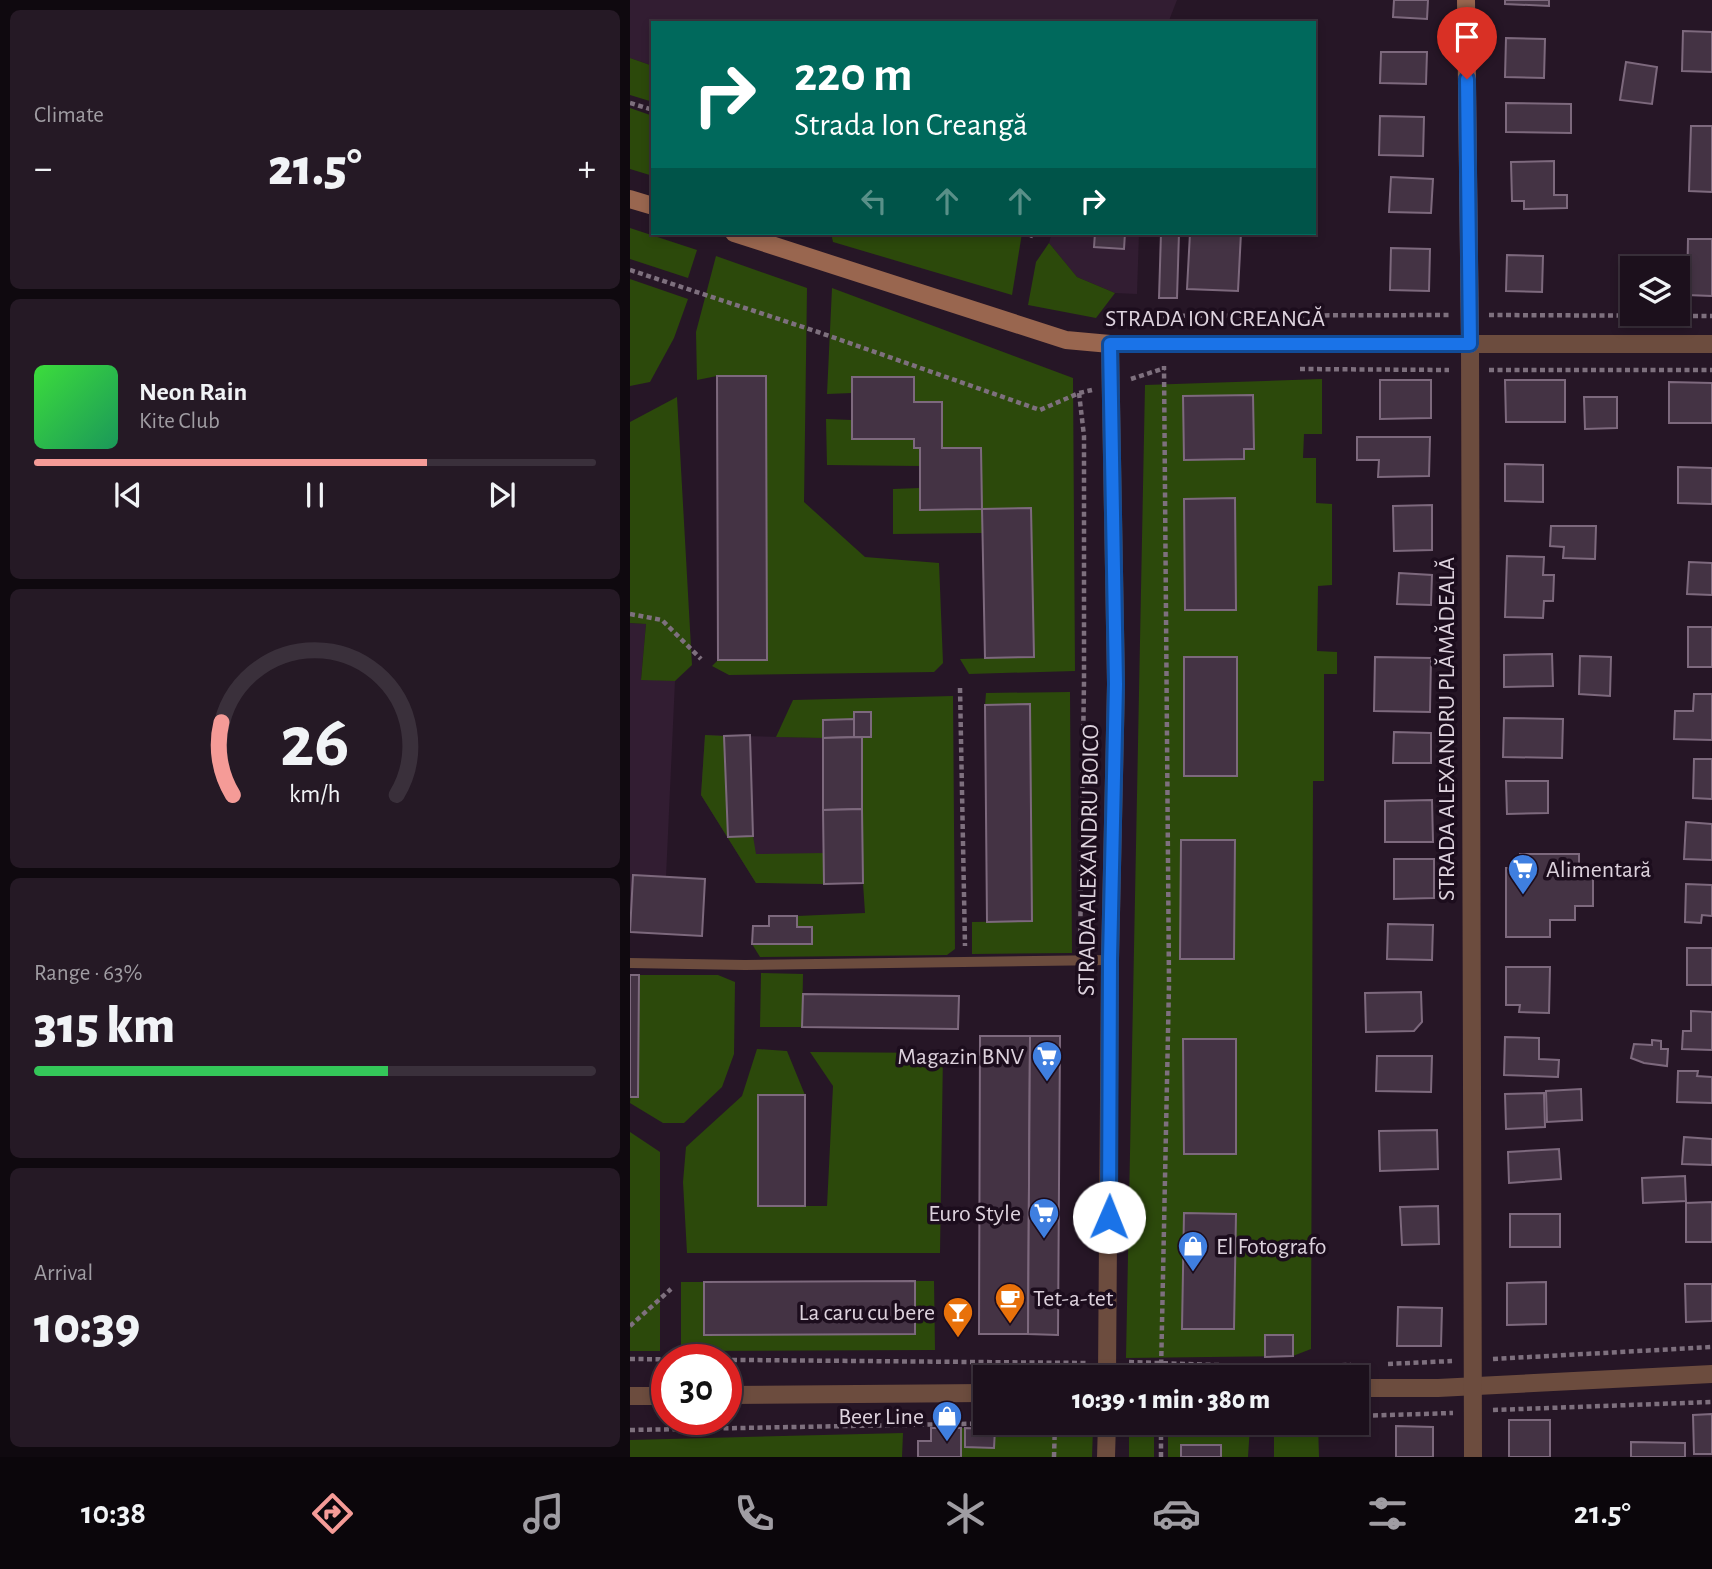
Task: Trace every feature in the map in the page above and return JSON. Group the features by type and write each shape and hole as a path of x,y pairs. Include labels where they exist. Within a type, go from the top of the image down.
{"street":[{"name":"STRADA ALEXANDRU PLĂMĂDEALĂ","path":"1466,0 1470,344 1473,1457"},
{"path":"630,199 651,205"},
{"name":"STRADA ION CREANGĂ","path":"740,235 1066,340 1110,344 1712,344"},
{"name":"STRADA ALEXANDRU BOICO","path":"1107,1365 1110,960 1116,684 1110,344"},
{"path":"1369,1388 1472,1386 1712,1374"},
{"path":"742,1395 973,1393"},
{"path":"630,1396 651,1396"},
{"path":"1107,1435 1107,1457"}],"lane":[{"path":"630,963 745,965 1110,960"}],"path":[{"path":"630,103 651,109"},
{"path":"630,270 1040,410"},
{"path":"1129,316 1712,316"},
{"path":"1160,1362 1169,984 1164,368 1166,316"},
{"path":"1164,368 1178,368"},
{"path":"1289,369 1712,370"},
{"path":"1079,393 1084,436 1084,682 1079,960"},
{"path":"630,614 662,620 701,659"},
{"path":"960,688 965,961"},
{"path":"630,1326 671,1289"},
{"path":"1509,1359 1712,1348"},
{"path":"630,1359 1091,1363"},
{"path":"1126,1362 1228,1365"},
{"path":"1382,1364 1436,1362"},
{"path":"1512,1409 1712,1402"},
{"path":"1369,1416 1437,1414"},
{"path":"630,1430 973,1424"},
{"path":"1054,1457 1055,1435"},
{"path":"1161,1435 1161,1457"}],"shaded area":[{"path":"630,0 1177,0 1169,21 651,21 651,65 630,58"},
{"path":"1051,235 1139,235 1137,294 1115,293 1077,277 1049,243"},
{"path":"630,623 646,624 641,679 675,681 666,877 633,876 630,919"},
{"path":"705,735 823,738 824,884 756,883 701,795"}],"green space":[{"path":"630,58 651,65 651,101 630,95"},
{"path":"630,108 651,115 651,175 630,169"},
{"path":"630,228 697,250 688,278 630,259"},
{"path":"831,235 1022,235 1012,295 833,242"},
{"path":"1049,243 1077,277 1115,293 1096,318 1028,305 1036,262"},
{"path":"716,256 807,288 804,502 865,557 939,563 943,663 934,672 729,675 712,666 718,660 767,660 766,376 717,376 697,380 696,332"},
{"path":"630,279 688,299 674,338 650,382 630,386"},
{"path":"832,288 1073,378 1075,671 969,674 960,659 1034,657 1031,508 982,509 981,448 942,448 914,402 914,377 852,377 852,393 827,394"},
{"path":"1322,379 1322,434 1304,434 1303,458 1316,458 1316,503 1332,504 1332,585 1318,586 1317,651 1337,652 1337,674 1324,674 1324,781 1313,781 1311,1349 1293,1356 1126,1358 1145,385"},
{"path":"677,397 692,665 675,681 641,680 646,624 630,623 630,422"},
{"path":"826,419 852,420 852,439 914,439 914,448 920,448 919,466 827,465"},
{"path":"920,488 920,510 982,509 982,533 893,534 893,489"},
{"path":"1070,692 1072,953 972,954 972,922 1032,921 1030,705 985,705 986,693"},
{"path":"953,696 955,949 947,955 760,957 752,944 812,927 797,927 797,916 865,913 862,737 871,737 854,719 823,720 823,738 776,737 793,700"},
{"path":"705,735 724,736 728,837 753,836 756,854 824,853 824,884 756,883 701,795"},
{"path":"761,973 803,974 802,1027 760,1027"},
{"path":"639,975 718,975 735,982 734,1054 722,1087 684,1123 663,1123 630,1103"},
{"path":"757,1049 787,1051 805,1095 758,1096 758,1206 827,1206 833,1086 810,1052 943,1053 940,1253 687,1253 683,1182 686,1147 742,1096"},
{"path":"630,1132 660,1152 660,1344 651,1344 651,1351 630,1351"},
{"path":"915,1281 934,1281 935,1350 742,1351 742,1344 681,1344 681,1282 704,1282 705,1335 914,1334"},
{"path":"961,1428 965,1428 965,1447 994,1448 995,1435 1093,1435 1092,1457 961,1457"},
{"path":"903,1433 902,1457 630,1457 630,1440"},
{"path":"1129,1435 1154,1435 1154,1457 1129,1457"},
{"path":"1168,1435 1249,1435 1248,1457 1221,1457 1221,1445 1181,1446 1181,1457 1168,1457"},
{"path":"1274,1435 1318,1435 1319,1457 1274,1457"}],"building":[{"path":"1394,0 1428,0 1427,19 1393,17"},
{"path":"1505,0 1549,0 1549,6 1505,4"},
{"path":"1683,31 1712,32 1712,72 1682,71"},
{"path":"1506,38 1545,39 1544,78 1505,77"},
{"path":"1381,52 1427,52 1426,84 1380,83"},
{"path":"1626,62 1657,67 1652,104 1620,100"},
{"path":"1506,103 1571,104 1571,133 1506,132"},
{"path":"1380,116 1424,117 1423,156 1379,155"},
{"path":"1691,126 1712,126 1712,192 1689,191"},
{"path":"1554,161 1554,195 1567,195 1567,208 1524,209 1524,201 1512,201 1511,162"},
{"path":"1391,177 1433,179 1431,213 1389,212"},
{"path":"1095,235 1125,235 1124,249 1094,247"},
{"path":"1161,235 1179,235 1177,298 1159,298"},
{"path":"1190,235 1241,235 1238,291 1187,289"},
{"path":"1688,239 1712,239 1712,296 1690,295 1690,256 1688,256"},
{"path":"1391,248 1430,249 1429,291 1390,290"},
{"path":"1507,255 1543,256 1542,292 1506,291"},
{"path":"717,376 766,376 767,660 718,660"},
{"path":"852,377 914,377 914,402 942,402 942,448 981,448 982,509 920,510 920,448 914,448 914,439 852,439"},
{"path":"1380,380 1431,380 1431,418 1380,419"},
{"path":"1505,380 1565,380 1565,422 1506,422"},
{"path":"1669,382 1712,383 1712,423 1669,423"},
{"path":"1253,395 1254,449 1244,449 1244,459 1184,460 1183,396"},
{"path":"1584,397 1617,397 1617,428 1585,429"},
{"path":"1357,437 1430,437 1429,476 1378,477 1379,460 1357,460"},
{"path":"1505,464 1543,465 1543,502 1505,501"},
{"path":"1678,467 1712,468 1712,504 1678,503"},
{"path":"1235,498 1236,610 1185,610 1184,499"},
{"path":"1432,505 1432,550 1394,551 1393,506"},
{"path":"1031,508 1034,657 985,658 982,509"},
{"path":"1551,526 1596,526 1595,559 1563,558 1564,547 1550,546"},
{"path":"1507,556 1544,557 1543,575 1554,575 1553,601 1544,601 1543,618 1505,617"},
{"path":"1689,562 1712,563 1712,595 1687,594"},
{"path":"1399,573 1432,575 1431,605 1397,604"},
{"path":"1688,627 1712,627 1712,667 1688,667"},
{"path":"1552,654 1553,686 1504,687 1504,655"},
{"path":"1580,656 1611,657 1610,696 1579,694"},
{"path":"1184,657 1237,657 1237,776 1184,776"},
{"path":"1375,657 1431,658 1430,712 1374,711"},
{"path":"1694,694 1712,694 1712,740 1674,739 1675,711 1693,711"},
{"path":"1030,704 1032,921 987,922 985,705"},
{"path":"854,712 871,712 871,737 854,737"},
{"path":"1504,718 1563,719 1562,758 1503,757"},
{"path":"854,719 854,737 823,738 823,720"},
{"path":"1394,732 1431,733 1431,763 1393,763"},
{"path":"750,735 753,836 728,837 724,736"},
{"path":"862,737 862,809 823,810 823,738"},
{"path":"1694,759 1712,759 1712,799 1693,798"},
{"path":"1506,781 1548,781 1548,813 1507,814"},
{"path":"1432,800 1433,842 1385,842 1385,801"},
{"path":"862,809 863,883 824,884 823,810"},
{"path":"1686,822 1712,824 1712,860 1684,859"},
{"path":"1181,840 1235,840 1234,959 1180,959"},
{"path":"1520,854 1579,854 1579,871 1593,871 1593,906 1575,906 1575,920 1550,920 1550,937 1506,937 1506,868 1520,868"},
{"path":"1394,859 1434,859 1434,898 1394,899"},
{"path":"633,875 705,879 702,936 630,932"},
{"path":"1686,884 1712,885 1712,916 1702,915 1701,923 1685,922"},
{"path":"769,916 797,916 797,927 812,927 812,944 752,944 753,926 769,926"},
{"path":"1388,924 1433,925 1432,960 1387,959"},
{"path":"1687,948 1712,948 1712,985 1687,985"},
{"path":"1506,967 1550,967 1549,1013 1519,1012 1520,1005 1506,1005"},
{"path":"630,975 639,975 638,1097 630,1097"},
{"path":"1421,992 1422,1022 1414,1031 1366,1032 1365,993"},
{"path":"803,994 959,996 958,1029 802,1027"},
{"path":"1691,1011 1712,1012 1712,1050 1682,1049 1683,1031 1691,1031"},
{"path":"980,1036 1030,1036 1028,1334 979,1334"},
{"path":"1030,1036 1060,1036 1058,1335 1028,1334"},
{"path":"1505,1037 1539,1038 1539,1059 1559,1060 1558,1077 1504,1075"},
{"path":"1183,1039 1236,1039 1236,1154 1184,1154"},
{"path":"1652,1040 1661,1041 1661,1049 1668,1049 1667,1066 1631,1058 1634,1044 1652,1045"},
{"path":"1377,1056 1432,1056 1431,1092 1376,1091"},
{"path":"1678,1071 1698,1071 1697,1076 1712,1077 1712,1103 1677,1102"},
{"path":"1581,1089 1582,1120 1547,1122 1546,1091"},
{"path":"1544,1093 1545,1127 1506,1129 1505,1094"},
{"path":"758,1095 805,1095 805,1206 758,1206"},
{"path":"1437,1130 1438,1169 1380,1171 1379,1131"},
{"path":"1684,1137 1712,1139 1712,1165 1682,1164"},
{"path":"1559,1149 1561,1179 1509,1183 1508,1152"},
{"path":"1685,1176 1686,1201 1643,1203 1642,1178"},
{"path":"1712,1202 1712,1242 1686,1242 1686,1203"},
{"path":"1438,1206 1439,1244 1402,1245 1400,1207"},
{"path":"1184,1213 1236,1214 1234,1329 1182,1329"},
{"path":"1510,1214 1560,1214 1560,1247 1510,1247"},
{"path":"915,1281 915,1334 704,1335 704,1282"},
{"path":"1546,1282 1546,1324 1507,1325 1507,1283"},
{"path":"1685,1284 1712,1284 1712,1321 1686,1322"},
{"path":"1398,1307 1442,1308 1441,1346 1397,1346"},
{"path":"1265,1335 1293,1335 1293,1356 1265,1357"},
{"path":"1712,1414 1712,1454 1694,1454 1693,1415"},
{"path":"1509,1420 1550,1420 1550,1457 1509,1457"},
{"path":"1396,1426 1433,1427 1433,1457 1396,1457"},
{"path":"931,1428 961,1428 961,1457 918,1457 918,1441 931,1441"},
{"path":"965,1428 973,1428 973,1435 995,1435 994,1448 965,1447"},
{"path":"1631,1442 1685,1443 1685,1457 1631,1457"},
{"path":"1181,1445 1221,1445 1221,1457 1181,1457"}],"place":[{"name":"Alimentară","path":"1523,896"},
{"name":"Magazin BNV","path":"1047,1083"},
{"name":"Euro Style","path":"1044,1240"},
{"name":"El Fotografo","path":"1193,1273"},
{"name":"Tet-a-tet","path":"1010,1325"},
{"name":"La caru cu bere","path":"958,1339"},
{"name":"Beer Line","path":"947,1443"}],"route":[{"path":"1109,1217 1110,960 1116,684 1110,344 1470,344 1467,79"}]}
